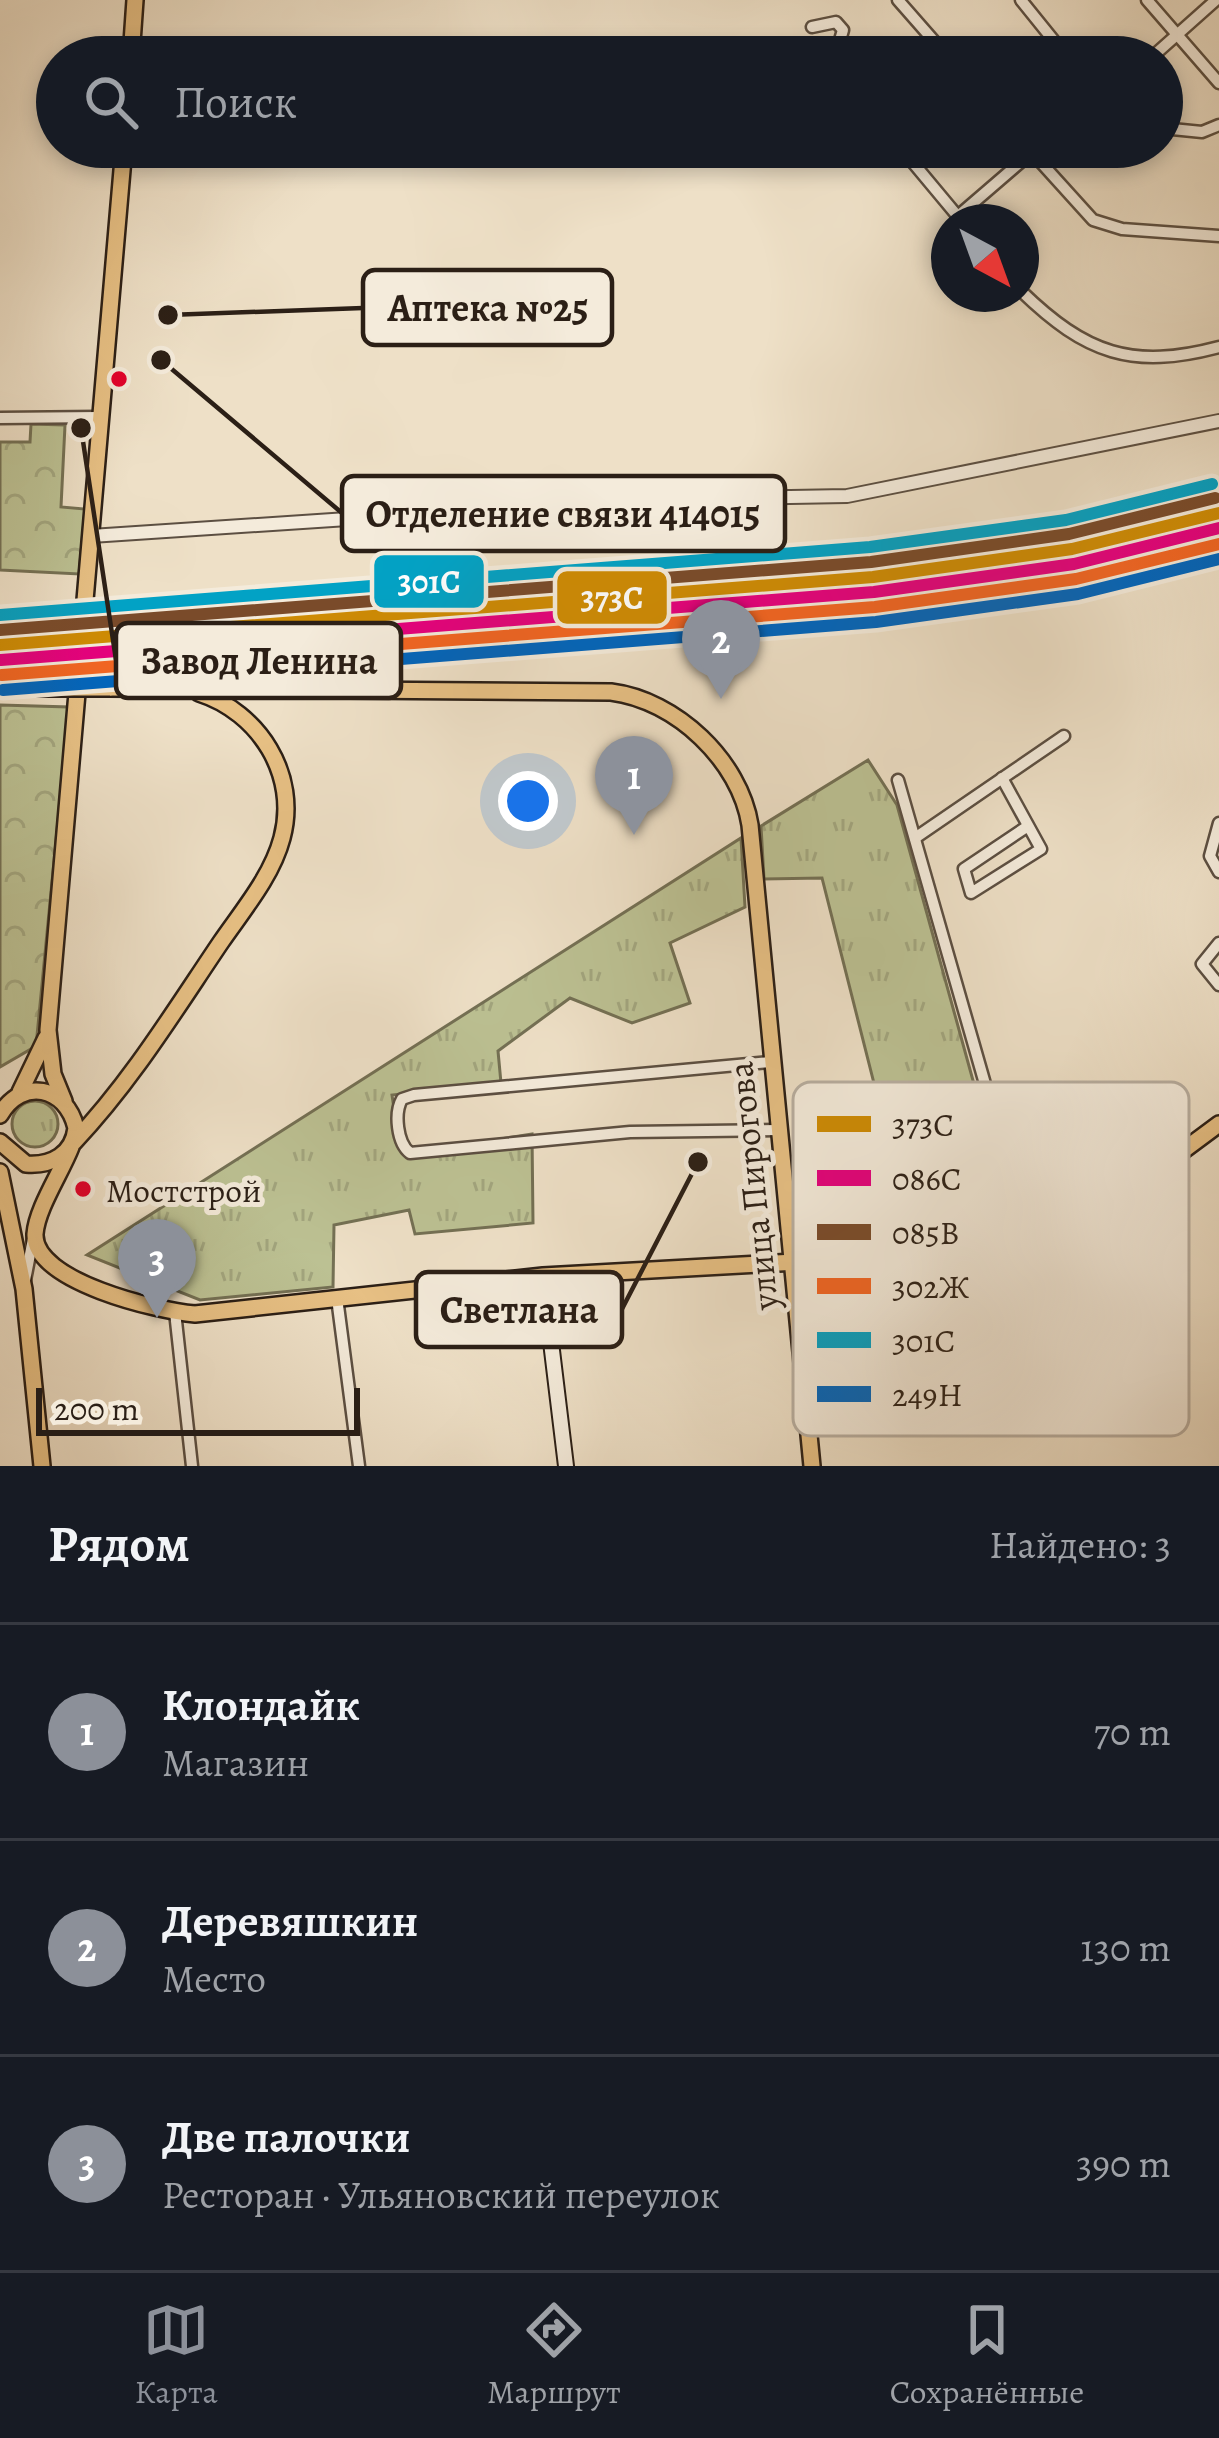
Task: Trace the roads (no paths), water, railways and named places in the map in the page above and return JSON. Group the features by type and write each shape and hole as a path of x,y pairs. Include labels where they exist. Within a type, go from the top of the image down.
{"main road":[{"path":"132,36 135,0"},
{"path":"0,1115 40,1059 48,1030 122,168"},
{"path":"0,688 172,688 231,708 271,749 283,783 282,838 256,891 128,1078 72,1145 37,1165 17,1160 0,1142"},
{"name":"улица Пирогова","path":"172,688 545,689 634,694 685,723 739,785 750,826 793,1305"},
{"path":"48,1030 53,1074 75,1120 72,1145 36,1229 37,1246 55,1267 106,1292 175,1312 544,1276 793,1263"},
{"path":"18,1095 46,1090 64,1101"},
{"path":"1189,1146 1219,1124"},
{"path":"0,1172 24,1289 42,1466"},
{"path":"544,1276 566,1466"},
{"name":"улица Пирогова","path":"808,1436 812,1466"}],"street":[{"path":"898,0 930,36"},
{"path":"1021,0 1050,36"},
{"path":"1147,0 1179,36 1216,0"},
{"path":"812,27 836,22 843,30 841,36"},
{"path":"1183,41 1219,83"},
{"path":"1183,130 1202,132 1219,125"},
{"path":"918,168 948,204"},
{"path":"975,204 1012,168"},
{"path":"1047,168 1081,211 1107,226 1219,236"},
{"path":"1039,307 1060,325 1116,356 1173,359 1219,347"},
{"path":"0,418 99,417"},
{"path":"91,536 632,500 847,496 1219,421"},
{"path":"915,838 1064,736"},
{"path":"1002,778 1041,849 970,892 964,869 1028,826"},
{"path":"898,780 985,1082"},
{"path":"1219,824 1210,856 1219,872"},
{"path":"1219,943 1202,960 1219,985"},
{"path":"770,1062 414,1095 402,1099 396,1109 401,1144 410,1153 631,1132 776,1130"},
{"path":"24,1289 36,1229"},
{"path":"337,1298 359,1466"},
{"path":"175,1312 192,1466"}],"place":[{"name":"Аптека №25","path":"168,315"},
{"name":"Отделение связи 414015","path":"161,360"},
{"name":"Завод Ленина","path":"81,428"},
{"name":"Деревяшкин","path":"721,699"},
{"name":"Клондайк","path":"634,835"},
{"name":"Светлана","path":"698,1162"},
{"name":"Мостстрой","path":"83,1189"},
{"name":"Две палочки","path":"157,1318"}]}
